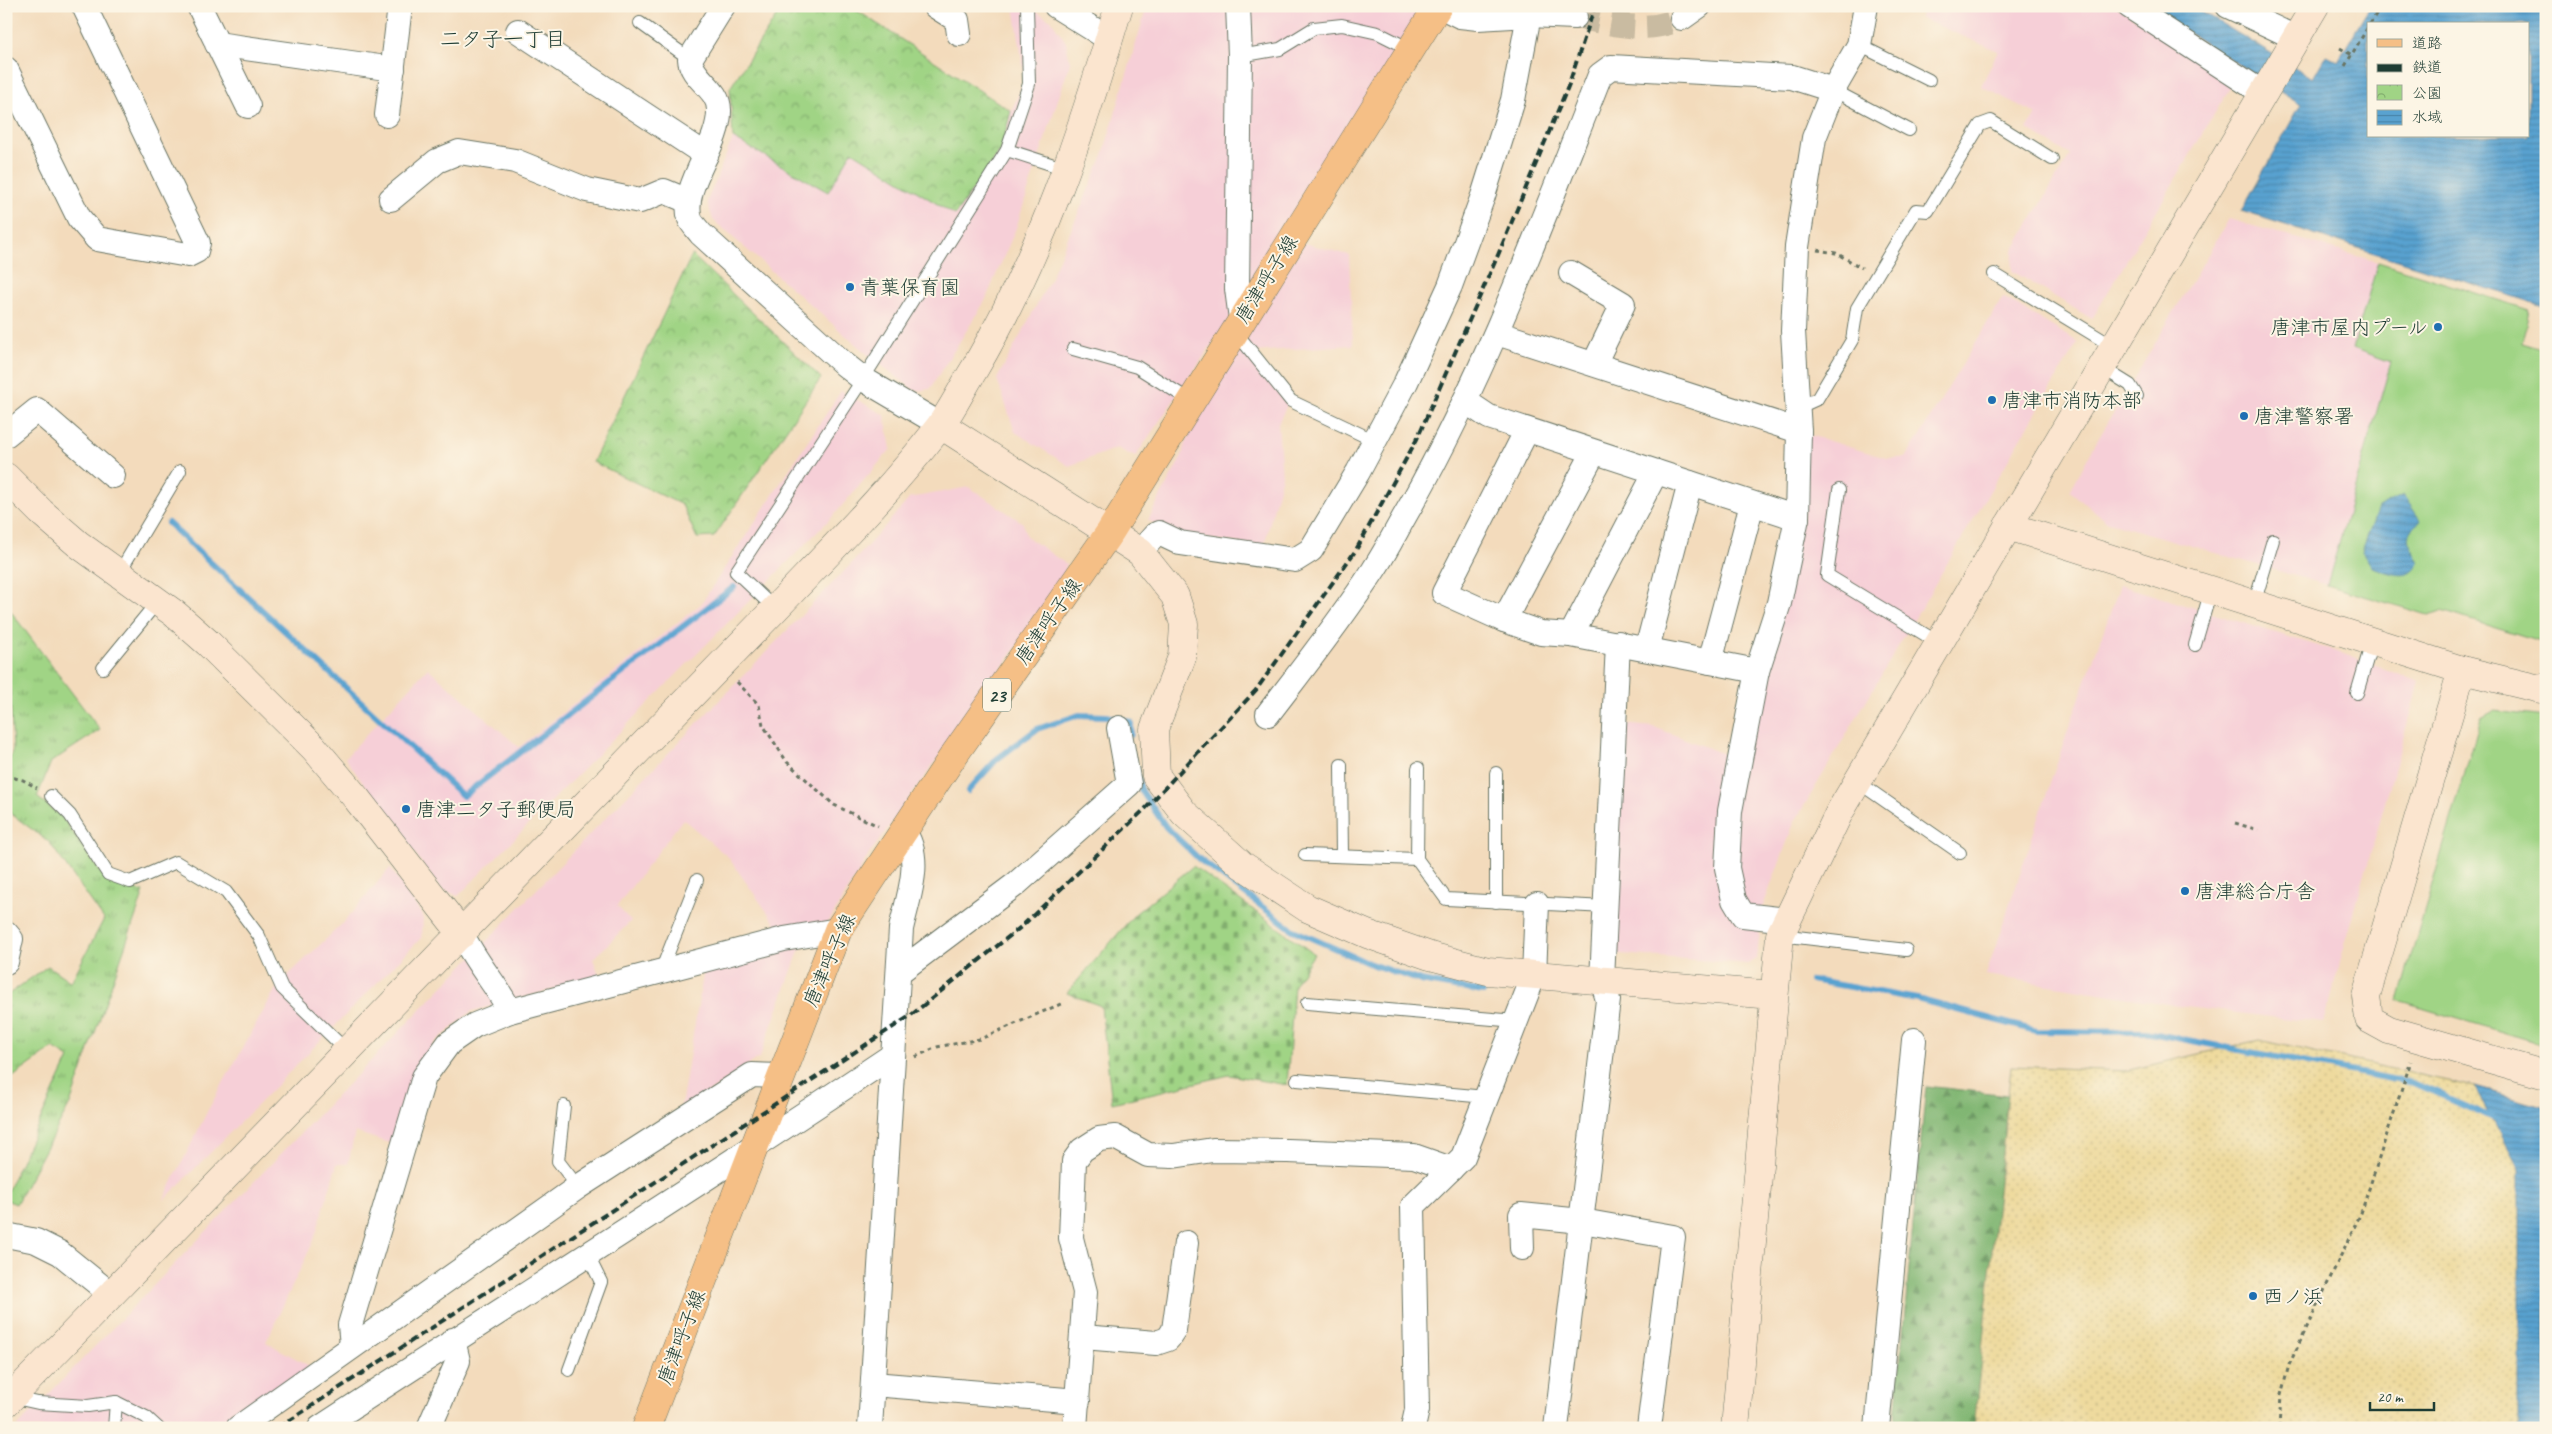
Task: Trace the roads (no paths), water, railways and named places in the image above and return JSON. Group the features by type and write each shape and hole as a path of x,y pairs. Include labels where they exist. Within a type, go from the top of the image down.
{"main road":[{"name":"唐津呼子線","path":"646,1428 756,1147 780,1076 838,930 903,830 1110,532 1241,319 1410,49 1439,6"}],"street":[{"path":"6,69 15,108 79,218 97,240 188,255 196,251 198,243 84,6"},
{"path":"200,6 248,106"},
{"path":"387,115 400,6"},
{"path":"723,6 690,59 690,68 713,93 720,108 716,132 688,201 690,220 701,234 863,379 941,425 1140,552 1175,596 1184,624 1182,657 1154,730 1156,776 1184,814 1242,865 1307,908 1367,934 1430,956 1488,971 1773,995"},
{"path":"935,6 957,20 959,34"},
{"path":"1056,6 1109,39"},
{"path":"8,1399 112,1295 721,666 856,524 941,425 998,328 1037,248 1066,168 1119,6"},
{"path":"1238,6 1240,56 1237,289 1241,319"},
{"path":"1439,6 1460,16 1478,18 1575,17"},
{"path":"1783,928 1743,915 1734,900 1727,868 1730,811 1757,671 1779,603 1797,518 1799,431 1793,331 1797,247 1814,138 1833,90 1859,46 1866,6"},
{"path":"2129,6 2264,91"},
{"path":"1735,1428 1756,1219 1773,995 1783,928 1840,813 2315,6"},
{"path":"2242,9 2291,47"},
{"path":"1140,552 1159,533 1180,543 1295,560 1310,550 1375,441 1406,382 1446,294 1483,196 1513,100 1529,16"},
{"path":"518,31 706,156"},
{"path":"217,44 393,69"},
{"path":"1268,714 1326,639 1374,569 1465,401 1497,332 1600,75 1611,67 1792,77 1833,90"},
{"path":"391,199 437,161 459,152 515,161 587,190 640,201 664,191 688,201"},
{"path":"1571,273 1623,304 1594,364"},
{"path":"1497,332 1799,431"},
{"path":"1465,401 1489,417 1797,518"},
{"path":"6,435 37,410 113,476"},
{"path":"1527,430 1444,593 1504,620 1542,633 1571,635 1618,643 1757,671"},
{"path":"1504,620 1594,452"},
{"path":"1571,635 1656,472"},
{"path":"6,477 48,518 158,601 208,643 314,748 357,799 462,934 472,954 502,996 510,1011"},
{"path":"1647,649 1690,483"},
{"path":"1710,662 1752,504"},
{"path":"2008,526 2462,670 2540,689 2546,687"},
{"path":"1556,1428 1608,1000 1602,980 1618,643"},
{"path":"2462,670 2366,996 2369,1019 2389,1030 2546,1075"},
{"path":"899,972 1016,884 1129,784 1119,728"},
{"path":"870,1428 901,929 914,871 910,840 903,830"},
{"path":"1413,1428 1417,1410 1413,1206 1463,1158 1534,975 1537,904"},
{"path":"352,1345 350,1325 424,1078 449,1043 475,1025 510,1011 784,940 838,930"},
{"path":"6,933 11,939 6,962"},
{"path":"1877,1428 1914,1040"},
{"path":"320,1428 587,1254 756,1147 892,1055"},
{"path":"238,1428 352,1345 578,1187 752,1075 780,1076"},
{"path":"1075,1428 1085,1292 1071,1238 1074,1161 1082,1150 1098,1139 1115,1137 1148,1155 1173,1156 1213,1150 1414,1156 1451,1169"},
{"path":"1522,1248 1521,1215 1582,1221 1673,1237 1649,1428"},
{"path":"6,1235 36,1241 60,1253 112,1295"},
{"path":"1083,1337 1156,1343 1168,1339 1174,1330 1186,1243"},
{"path":"429,1428 458,1361 454,1340"},
{"path":"873,1384 1078,1401"}],"lane":[{"path":"775,609 736,572 863,379 1007,150 1029,84 1027,6"},
{"path":"640,22 690,59"},
{"path":"1240,56 1280,49 1314,28 1342,25 1378,33 1410,49"},
{"path":"1859,46 1929,80"},
{"path":"1833,90 1909,130"},
{"path":"1797,408 1817,399 1852,340 1857,308 1876,276 1916,210 1928,211 1980,125 1991,121 2052,159"},
{"path":"1007,150 1066,168"},
{"path":"1994,274 2108,357 2138,396"},
{"path":"1241,319 1242,340 1291,401 1375,441"},
{"path":"1073,349 1137,367 1191,401"},
{"path":"119,573 180,471"},
{"path":"1839,490 1827,575 1940,643"},
{"path":"2254,604 2273,540"},
{"path":"2195,645 2211,590"},
{"path":"103,668 158,601"},
{"path":"2357,693 2372,642"},
{"path":"1342,765 1342,856"},
{"path":"1418,768 1418,859 1446,899 1606,907"},
{"path":"1496,773 1496,902"},
{"path":"1858,782 1960,853"},
{"path":"51,796 70,815 108,874 130,882 176,862 226,892 259,936 282,988 348,1052"},
{"path":"1305,854 1418,859"},
{"path":"661,971 697,880"},
{"path":"1783,928 1906,950"},
{"path":"1307,1003 1516,1021"},
{"path":"1297,1080 1486,1097"},
{"path":"564,1106 558,1161 578,1187"},
{"path":"569,1370 600,1282 587,1254"},
{"path":"8,1399 80,1406 116,1402 146,1417 158,1428"},
{"path":"114,1428 116,1402"}],"water":[{"path":"2146,6 2192,6 2313,78 2326,55 2338,61 2370,6 2546,6 2546,307 2241,211 2301,104"},
{"path":"2403,495 2421,521 2410,531 2408,540 2419,562 2411,573 2399,575 2372,567 2362,551 2378,508"},
{"path":"2475,1087 2546,1107 2546,1428 2517,1428 2519,1423 2519,1169"}],"waterway":[{"path":"168,523 463,796 734,587"},
{"path":"968,791 997,759 1037,729 1079,715 1106,716 1131,722 1131,734"},
{"path":"1139,780 1141,790 1166,827 1199,859 1293,930 1368,963 1421,981 1483,992"},
{"path":"1811,980 1917,999 2036,1031 2145,1032 2413,1083 2499,1120"}],"tunnel":[{"path":"1575,17 1643,27 1656,26 1682,18"}],"railway":[{"path":"278,1428 910,1016 1022,926 1146,808 1256,690 1356,550 1417,439 1498,255 1569,84 1595,6"}],"place":[{"name":"青葉保育園","path":"850,287"},
{"name":"唐津市屋内プール","path":"2438,327"},
{"name":"唐津市消防本部","path":"1992,400"},
{"name":"唐津警察署","path":"2244,416"},
{"name":"唐津二タ子郵便局","path":"406,809"},
{"name":"唐津総合庁舎","path":"2185,891"},
{"name":"西ノ浜","path":"2253,1296"}],"district":[{"name":"二タ子一丁目","path":"503,39"}]}
